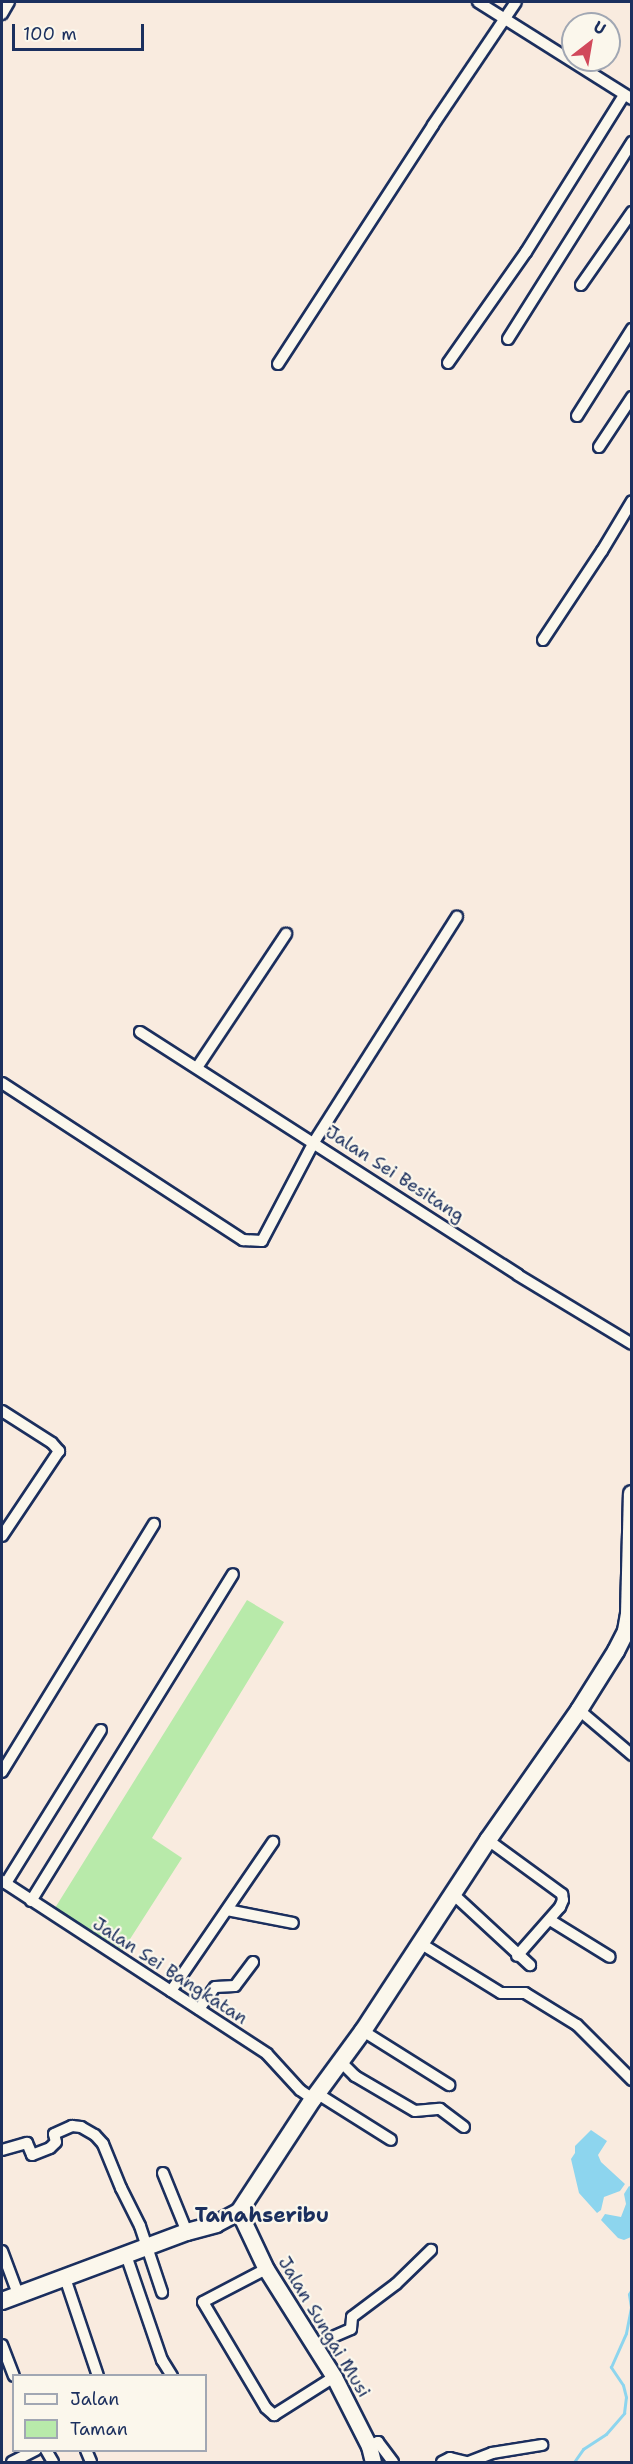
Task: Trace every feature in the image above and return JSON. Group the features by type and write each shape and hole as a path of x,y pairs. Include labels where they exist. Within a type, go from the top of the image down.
{"main road":[{"path":"2,2301 187,2232 216,2224 239,2212 315,2096 363,2031 488,1840 579,1710 629,1628 631,1496"},
{"name":"Jalan Sungai Musi","path":"239,2212 266,2269 334,2377 369,2446 373,2463"}],"street":[{"path":"2,14 9,2"},
{"path":"448,363 526,252 628,97 478,2"},
{"path":"278,364 516,2"},
{"path":"508,339 632,142"},
{"path":"581,285 632,212"},
{"path":"577,416 632,329"},
{"path":"599,447 632,398"},
{"path":"543,640 632,501"},
{"path":"2,1083 147,1179 250,1242 264,1239 314,1142 457,917"},
{"path":"198,1066 286,934"},
{"name":"Jalan Sei Besitang","path":"140,1032 198,1066 518,1275 632,1344"},
{"path":"2,1412 52,1443 59,1451 2,1536"},
{"path":"2,1772 154,1524"},
{"path":"32,1901 233,1574"},
{"path":"579,1710 632,1755"},
{"path":"4,1882 101,1730"},
{"path":"488,1840 560,1892 564,1900 550,1920 517,1956"},
{"path":"171,1991 273,1842"},
{"name":"Jalan Sei Bangkatan","path":"4,1882 267,2054 300,2090 315,2096 391,2140"},
{"path":"453,1894 517,1956 530,1965"},
{"path":"227,1910 293,1923"},
{"path":"550,1920 610,1957"},
{"path":"420,1943 501,1993 525,1993 578,2025 632,2080"},
{"path":"199,2009 215,1987 235,1986 253,1962"},
{"path":"363,2031 448,2085"},
{"path":"341,2062 355,2076 415,2111 440,2109 464,2127"},
{"path":"2,2150 27,2143 32,2155 50,2148 56,2142 54,2134 63,2129 72,2126 88,2130 103,2144 148,2247 162,2292"},
{"path":"163,2173 187,2232"},
{"path":"314,2345 351,2329 352,2317 396,2284 431,2250"},
{"path":"2,2251 18,2294"},
{"path":"126,2255 162,2360 171,2374"},
{"path":"266,2269 207,2303 203,2302 266,2408 274,2415 334,2377"},
{"path":"65,2278 97,2374"},
{"path":"2,2345 13,2374"},
{"path":"369,2446 378,2442 393,2463"},
{"path":"442,2463 450,2458 468,2463 492,2453 542,2445"},
{"path":"12,2463 34,2452"}],"green space":[{"path":"247,1600 284,1622 152,1838 182,1858 123,1950 55,1908"}],"water":[{"path":"591,2130 607,2141 598,2155 601,2162 625,2184 620,2191 604,2197 601,2210 597,2213 579,2193 571,2159 575,2153 575,2146"},
{"path":"629,2186 631,2187 631,2237 624,2240 618,2238 601,2220 605,2214 621,2217 626,2204 624,2194"}],"waterway":[{"path":"574,2462 583,2449 606,2434 624,2413 626,2397 623,2385 611,2367 626,2333 631,2307 629,2294 632,2289"}],"district":[{"name":"Tanahseribu","path":"262,2215"}]}
